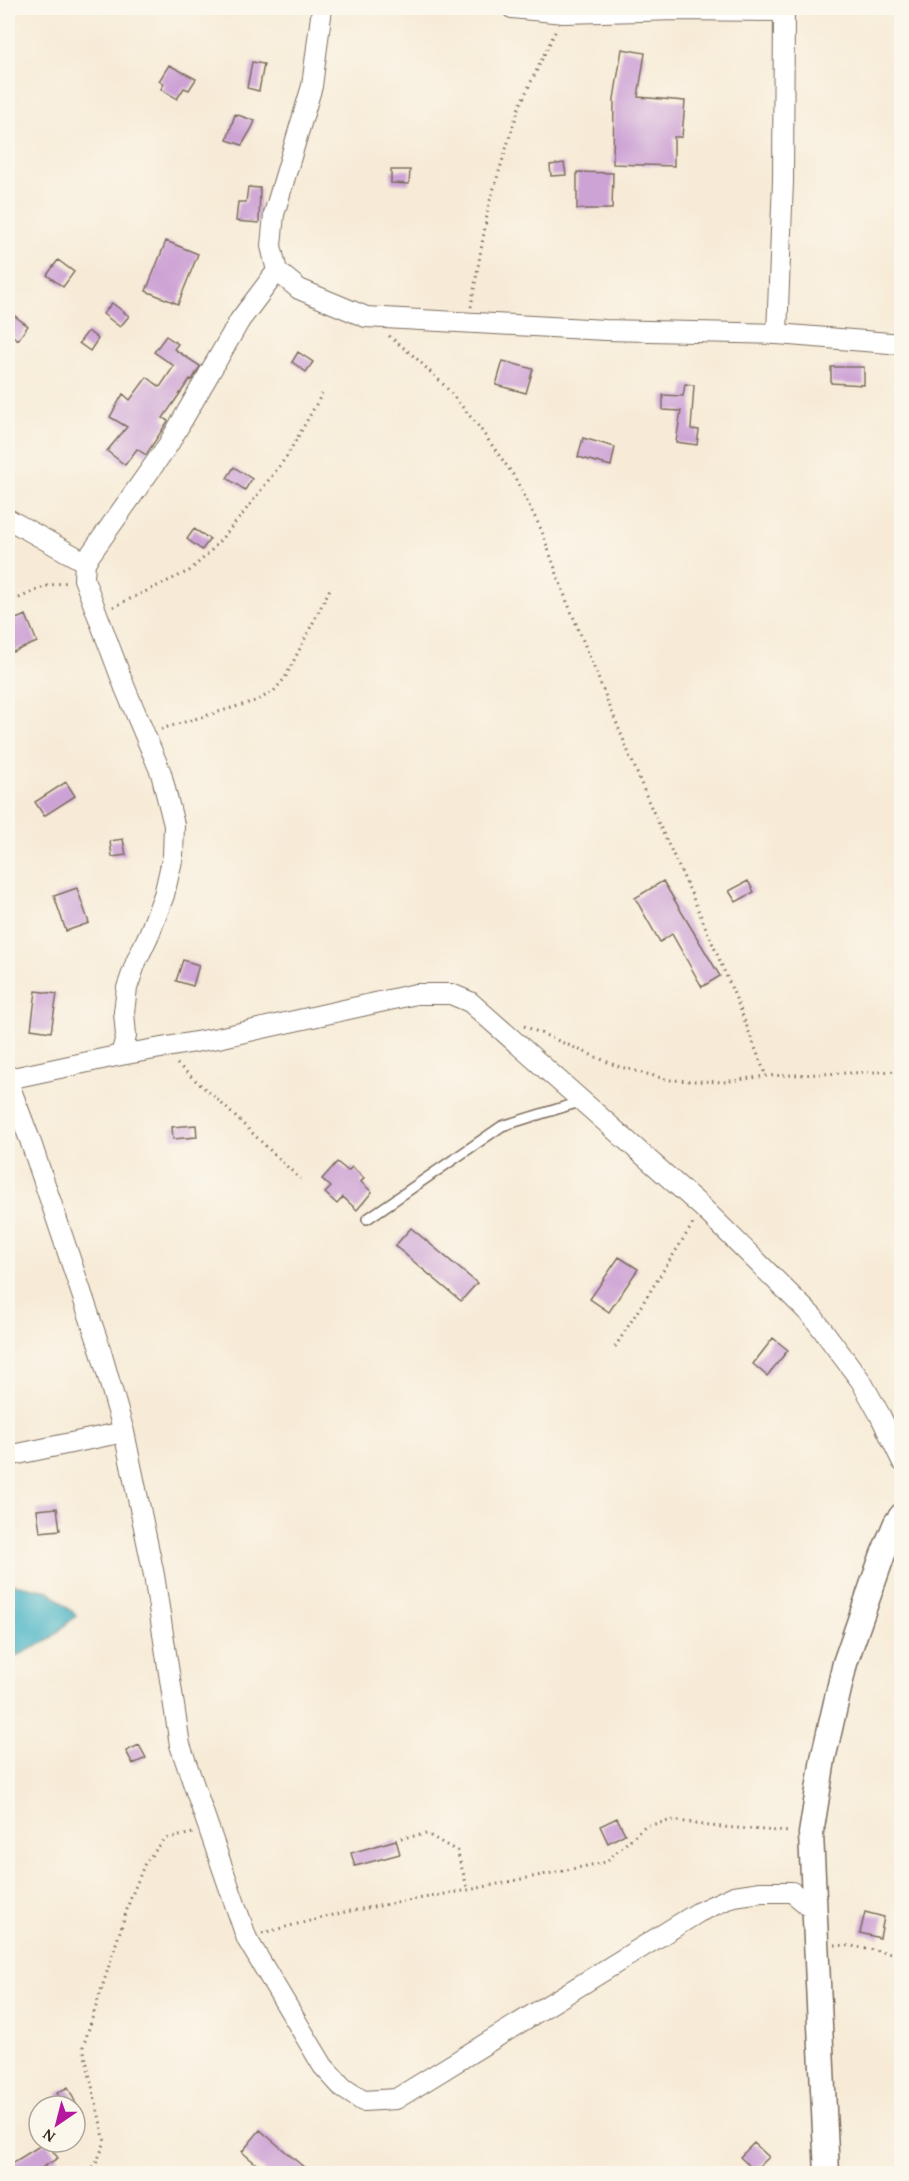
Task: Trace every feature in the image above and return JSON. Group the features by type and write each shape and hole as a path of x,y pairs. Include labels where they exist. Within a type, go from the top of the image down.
{"street":[{"path":"322,8 312,86 274,214 271,246 278,271 299,289 366,317 605,330 777,334 902,344"},
{"path":"512,8 564,13 783,9 783,181 777,334"},
{"path":"85,570 112,521 168,445 240,321 278,271"},
{"path":"8,519 85,570 98,615 161,773 174,825 173,856 164,895 127,988 124,1011 126,1036 121,1055"},
{"path":"815,1911 792,1892 761,1892 734,1896 699,1912 396,2099 363,2101 343,2088 322,2066 247,1939 180,1744 154,1575 124,1432 99,1345 8,1081 121,1055 218,1038 416,994 451,994 470,1002 702,1207 813,1317 861,1381 902,1461"},
{"path":"8,1456 124,1432"},
{"path":"827,2174 811,1834 823,1759 845,1664 883,1554 896,1522 902,1515"}],"lane":[{"path":"367,1219 502,1126 583,1101"}],"path":[{"path":"468,323 489,204 509,139 519,107 564,13"},
{"path":"366,317 415,357 445,386 479,427 514,476 541,529 566,599 650,805 705,926 766,1076"},
{"path":"98,615 189,572 242,515 287,456 322,394"},
{"path":"8,603 85,570"},
{"path":"144,733 207,717 255,701 273,692 285,678 331,587"},
{"path":"523,1025 618,1066 669,1080 723,1082 766,1076 902,1071"},
{"path":"161,1048 300,1179"},
{"path":"615,1347 702,1207"},
{"path":"255,1934 345,1912 606,1862 645,1826 674,1820 710,1826 811,1834"},
{"path":"76,2174 95,2166 105,2142 83,2047 130,1900 146,1863 165,1839 209,1829"},
{"path":"401,1838 427,1834 457,1851 468,1890"},
{"path":"816,1944 850,1946 902,1955"}],"water":[{"path":"8,1583 49,1591 76,1615 49,1640 8,1660"}],"building":[{"path":"622,49 645,53 638,97 685,101 682,137 674,137 674,166 613,164 614,99"},
{"path":"252,62 264,64 259,91 247,88"},
{"path":"169,65 196,79 189,90 184,88 177,99 161,89 164,84 159,81"},
{"path":"235,114 255,121 242,145 227,140"},
{"path":"564,163 566,175 551,176 550,165"},
{"path":"391,170 410,170 409,184 391,183"},
{"path":"577,172 613,173 612,209 577,209"},
{"path":"248,187 260,188 259,223 236,221 238,202 246,202"},
{"path":"166,241 198,254 178,304 146,291"},
{"path":"58,260 74,272 63,287 47,275"},
{"path":"112,303 129,316 120,327 103,314"},
{"path":"8,311 28,326 18,340 8,332"},
{"path":"88,331 98,339 90,351 79,343"},
{"path":"166,336 178,344 174,349 200,366 163,418 168,421 146,455 137,449 125,465 107,451 127,427 110,417 123,394 130,400 147,377 160,387 174,366 154,352"},
{"path":"298,352 313,362 306,372 292,362"},
{"path":"503,361 533,369 526,393 496,385"},
{"path":"831,367 864,367 864,385 831,383"},
{"path":"685,384 694,385 691,429 699,430 697,445 676,442 681,411 663,410 663,395 683,396"},
{"path":"583,438 615,447 611,466 578,457"},
{"path":"234,467 252,479 245,490 227,478"},
{"path":"194,529 210,539 202,550 187,539"},
{"path":"26,615 37,642 8,654 8,622"},
{"path":"66,782 75,796 44,816 35,802"},
{"path":"123,839 126,855 112,857 110,841"},
{"path":"663,881 720,976 702,987 672,934 660,942 635,898"},
{"path":"748,881 754,892 736,902 729,891"},
{"path":"77,888 89,923 66,931 54,896"},
{"path":"183,960 199,965 193,986 176,981"},
{"path":"36,991 57,994 51,1032 31,1029"},
{"path":"196,1125 197,1137 173,1139 172,1127"},
{"path":"337,1162 348,1171 352,1167 364,1178 361,1182 372,1192 357,1210 343,1197 337,1204 325,1193 331,1187 322,1179"},
{"path":"411,1228 477,1283 461,1301 395,1246"},
{"path":"619,1257 638,1269 609,1312 590,1299"},
{"path":"773,1338 788,1350 767,1376 753,1364"},
{"path":"57,1508 60,1530 40,1532 37,1510"},
{"path":"139,1745 146,1758 133,1764 126,1751"},
{"path":"617,1818 625,1834 608,1843 600,1826"},
{"path":"396,1840 400,1854 355,1866 351,1853"},
{"path":"865,1912 884,1917 880,1938 860,1933"},
{"path":"68,2087 71,2094 58,2094"},
{"path":"260,2130 312,2174 268,2174 242,2152"},
{"path":"754,2143 769,2157 755,2171 740,2157"},
{"path":"27,2154 55,2154 58,2158 32,2174 14,2174 9,2165"}]}
